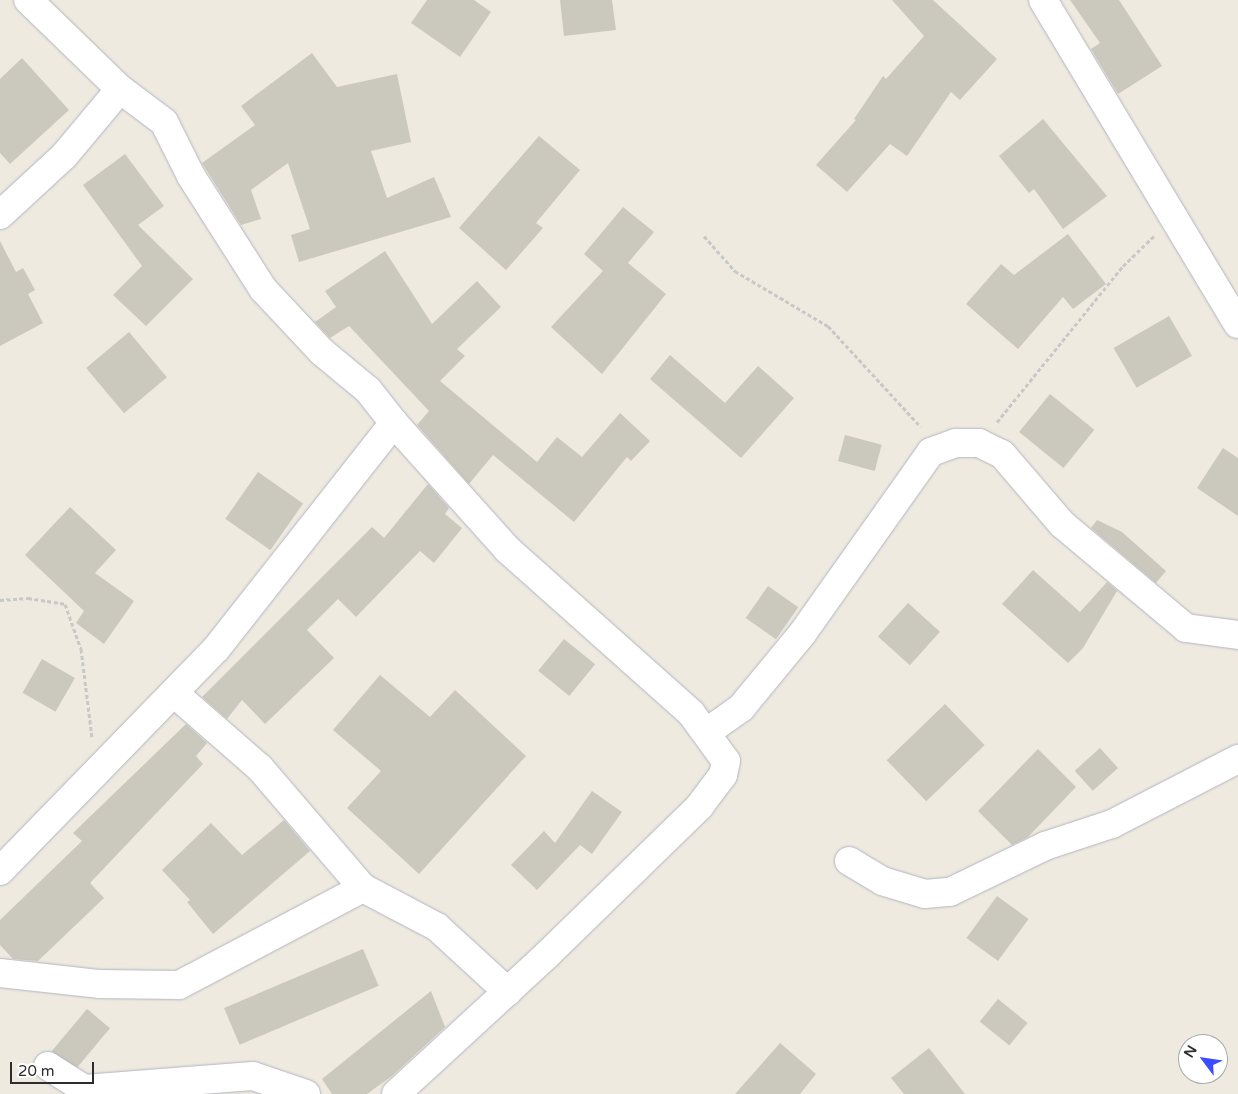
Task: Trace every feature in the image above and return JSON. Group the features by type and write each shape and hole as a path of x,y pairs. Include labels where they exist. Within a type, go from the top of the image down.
{"street":[{"path":"28,0 120,89 164,122 191,176 263,290 322,352 368,390 394,423 507,550 605,635 707,732 726,761 723,775 713,793 508,992 396,1094"},
{"path":"1043,0 1238,324"},
{"path":"0,215 64,156 120,89"},
{"path":"0,870 216,649 394,423"},
{"path":"707,732 741,708 767,678 802,634 931,452 941,447 979,443 1002,454 1062,524 1186,628 1238,635"},
{"path":"174,693 260,768 363,888 437,927 508,992"},
{"path":"849,862 882,881 908,889 925,894 950,892 1045,846 1112,824 1238,759"},
{"path":"0,973 100,984 179,985 363,888"},
{"path":"48,1066 84,1089 252,1076 306,1094"}],"path":[{"path":"979,443 1123,266 1174,217"},
{"path":"704,236 736,271 828,326 941,447"},
{"path":"0,600 28,598 65,604 81,649 90,702 89,725 100,769"}],"building":[{"path":"427,0 474,0 491,12 460,57 411,23"},
{"path":"560,0 612,0 616,30 564,36"},
{"path":"892,0 933,0 997,59 960,100 951,92 907,156 890,144 847,192 816,165 856,120 854,119 883,76 886,79 924,36"},
{"path":"1070,0 1119,0 1162,66 1118,94 1091,49 1100,43"},
{"path":"312,53 337,87 397,74 411,142 371,151 387,198 434,177 451,217 299,262 291,235 310,229 288,163 251,190 261,219 241,225 202,163 255,125 241,106"},
{"path":"22,58 69,110 10,164 0,153 0,79"},
{"path":"1043,119 1107,196 1063,229 1034,189 1029,193 999,156"},
{"path":"539,136 580,170 536,223 543,228 506,270 459,228"},
{"path":"125,154 164,206 138,225 193,279 146,326 113,295 142,266 83,185"},
{"path":"623,207 654,232 628,263 666,294 602,374 551,327 603,271 584,254"},
{"path":"1068,234 1106,284 1073,309 1063,297 1018,349 966,304 1001,264 1014,275"},
{"path":"0,241 16,272 23,268 35,290 28,294 43,323 0,346"},
{"path":"385,251 432,324 477,281 501,307 457,349 465,356 440,381 537,462 557,437 582,457 620,413 650,441 631,461 627,457 574,522 493,455 469,484 417,425 429,411 349,326 330,338 315,322 336,307 325,291"},
{"path":"1169,316 1192,356 1137,388 1114,348"},
{"path":"129,332 167,377 124,413 86,368"},
{"path":"670,355 725,403 758,366 794,398 741,458 650,379"},
{"path":"1050,394 1094,430 1063,468 1019,432"},
{"path":"845,435 882,445 875,471 838,461"},
{"path":"1223,448 1238,458 1238,516 1197,488"},
{"path":"258,472 303,504 270,550 225,519"},
{"path":"428,484 449,508 445,514 462,528 434,563 420,551 356,617 338,599 307,630 334,658 265,724 242,700 227,719 202,697 372,527 384,538"},
{"path":"70,507 116,550 95,573 134,601 104,644 76,623 84,611 25,555"},
{"path":"1097,520 1122,532 1166,571 1156,583 1091,528"},
{"path":"1033,570 1080,612 1107,582 1135,606 1117,591 1083,648 1068,663 1002,604"},
{"path":"768,586 798,607 776,639 746,618"},
{"path":"908,603 940,632 910,665 878,636"},
{"path":"564,639 595,664 569,696 538,671"},
{"path":"42,659 75,678 55,712 22,693"},
{"path":"380,675 430,717 455,690 526,756 419,874 347,808 381,771 333,730"},
{"path":"945,704 985,745 926,801 887,760"},
{"path":"186,724 207,743 196,756 203,764 90,883 104,898 38,961 13,959 0,945 0,920 82,841 73,833"},
{"path":"1100,748 1118,768 1093,791 1075,771"},
{"path":"1038,749 1076,787 1028,837 1012,845 978,811"},
{"path":"592,791 622,812 592,854 580,845 537,890 511,865 544,831 555,843"},
{"path":"284,820 310,851 213,934 187,902 190,900 162,870 211,823 242,855"},
{"path":"997,896 1029,919 998,961 966,938"},
{"path":"363,949 379,986 240,1045 224,1008"},
{"path":"431,991 445,1027 392,1076 367,1094 332,1094 322,1079"},
{"path":"998,999 1028,1023 1009,1045 980,1022"},
{"path":"87,1009 110,1028 75,1070 52,1051"},
{"path":"780,1043 816,1074 800,1094 735,1094"},
{"path":"929,1048 965,1094 904,1094 891,1078"}]}
